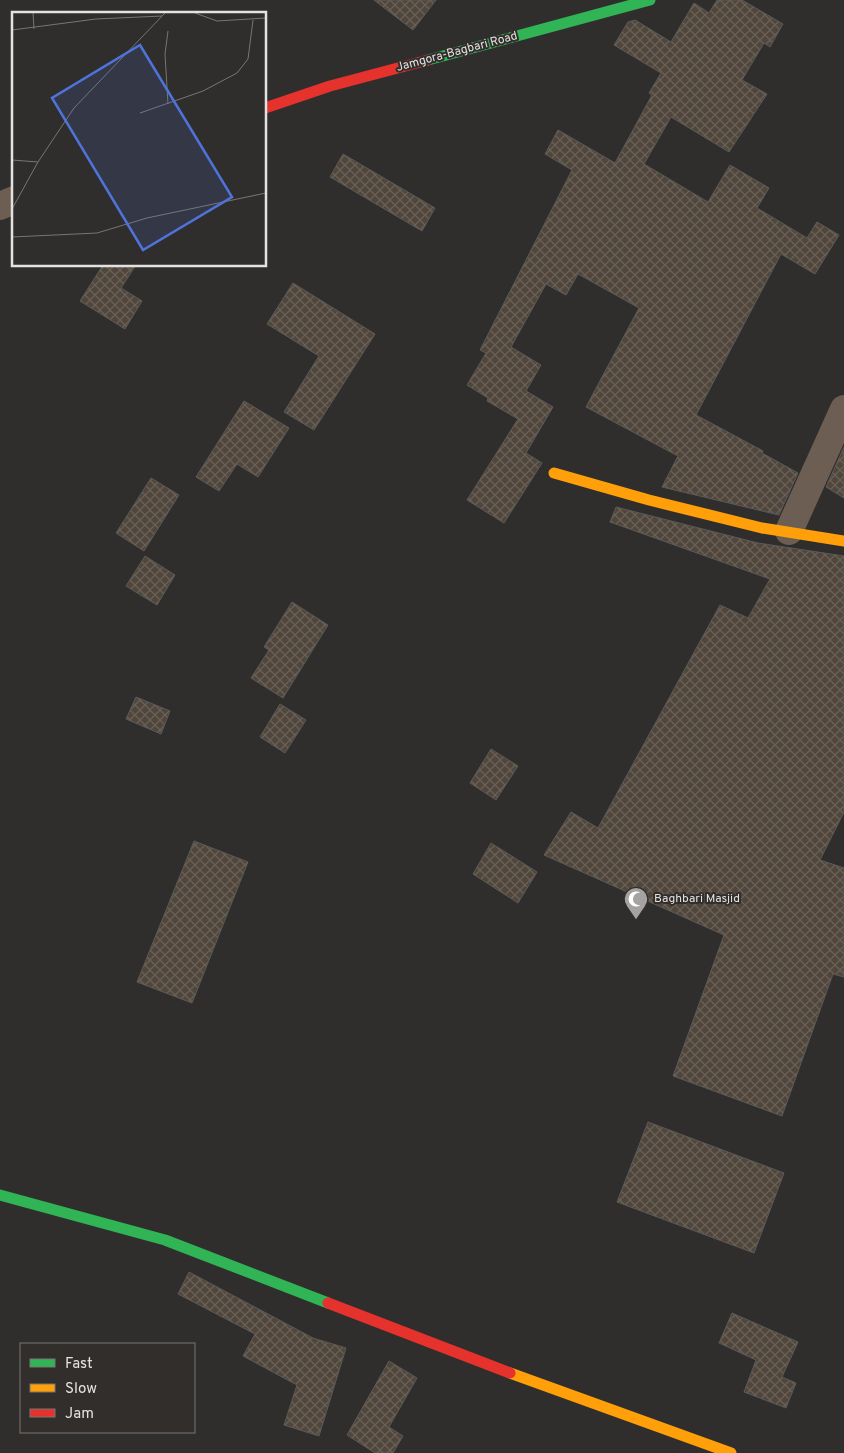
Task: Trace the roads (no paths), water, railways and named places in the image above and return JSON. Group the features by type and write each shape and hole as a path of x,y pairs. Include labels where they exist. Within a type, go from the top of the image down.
{"street":[{"name":"Jamgora-Bagbari Road","path":"266,108 330,86 650,0"},
{"path":"0,206 12,201"},
{"path":"789,531 844,409"},
{"path":"554,473 649,500 762,528 844,541"},
{"path":"0,1195 165,1240 554,1390 731,1453"}],"place":[{"name":"Baghbari Masjid","path":"636,920"}]}
